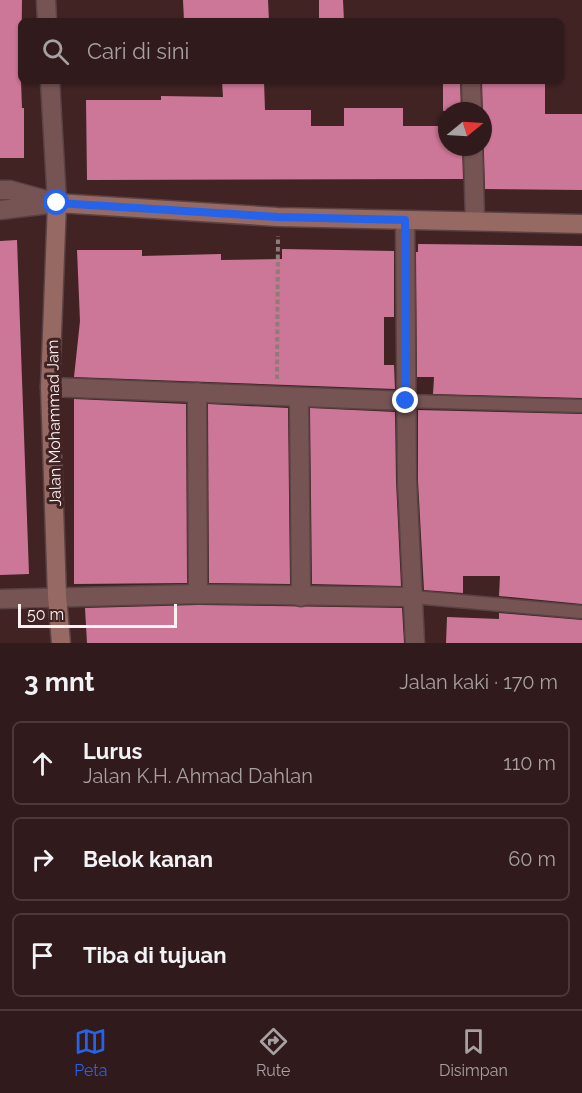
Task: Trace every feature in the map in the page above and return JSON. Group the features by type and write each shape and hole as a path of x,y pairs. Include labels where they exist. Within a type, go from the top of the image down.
{"main road":[{"path":"57,203 278,217 582,224"},
{"name":"Jalan Mohammad Jam","path":"57,203 50,387 57,596 61,643"}],"street":[{"path":"46,0 47,18"},
{"path":"50,84 57,203"},
{"path":"471,84 472,102"},
{"path":"473,156 475,221"},
{"path":"0,190 10,190 57,203"},
{"path":"0,210 57,203"},
{"path":"405,220 406,481 415,643"},
{"path":"50,387 406,401"},
{"path":"197,392 198,594"},
{"path":"299,397 302,597"},
{"path":"0,599 198,594 413,597"}],"lane":[{"path":"406,401 582,406"},
{"path":"413,597 582,612"}],"path":[{"path":"277,396 278,217"}],"building":[{"path":"0,0 22,0 22,18 18,18 18,84 21,84 22,108 24,108 24,158 0,158"},
{"path":"183,0 268,0 269,18 184,18"},
{"path":"319,0 343,0 344,18 319,18"},
{"path":"222,84 264,84 265,110 311,110 311,126 344,126 344,108 403,108 403,126 438,126 438,156 462,156 463,179 87,180 86,100 161,100 161,96 223,97"},
{"path":"443,84 460,84 461,102 443,102"},
{"path":"482,84 545,84 545,114 582,114 582,190 485,189 484,156 492,156 492,102 483,102"},
{"path":"17,240 29,574 0,575 0,241"},
{"path":"418,244 582,246 582,398 433,394 434,377 417,377 416,252 418,252"},
{"path":"282,249 394,251 394,317 384,317 384,365 394,365 395,389 74,377 80,321 77,250 142,250 142,256 221,254 221,260 282,259"},
{"path":"74,399 186,404 187,583 74,584"},
{"path":"208,404 288,408 290,584 209,583"},
{"path":"310,408 395,412 401,586 312,584"},
{"path":"418,410 582,414 582,604 499,596 500,576 463,576 463,593 424,590 418,481"},
{"path":"198,605 402,608 404,643 87,643 85,608"},
{"path":"499,613 582,620 582,643 446,643 447,617 499,619"}],"route":[{"path":"57,203 278,217 405,220 406,401"}]}
